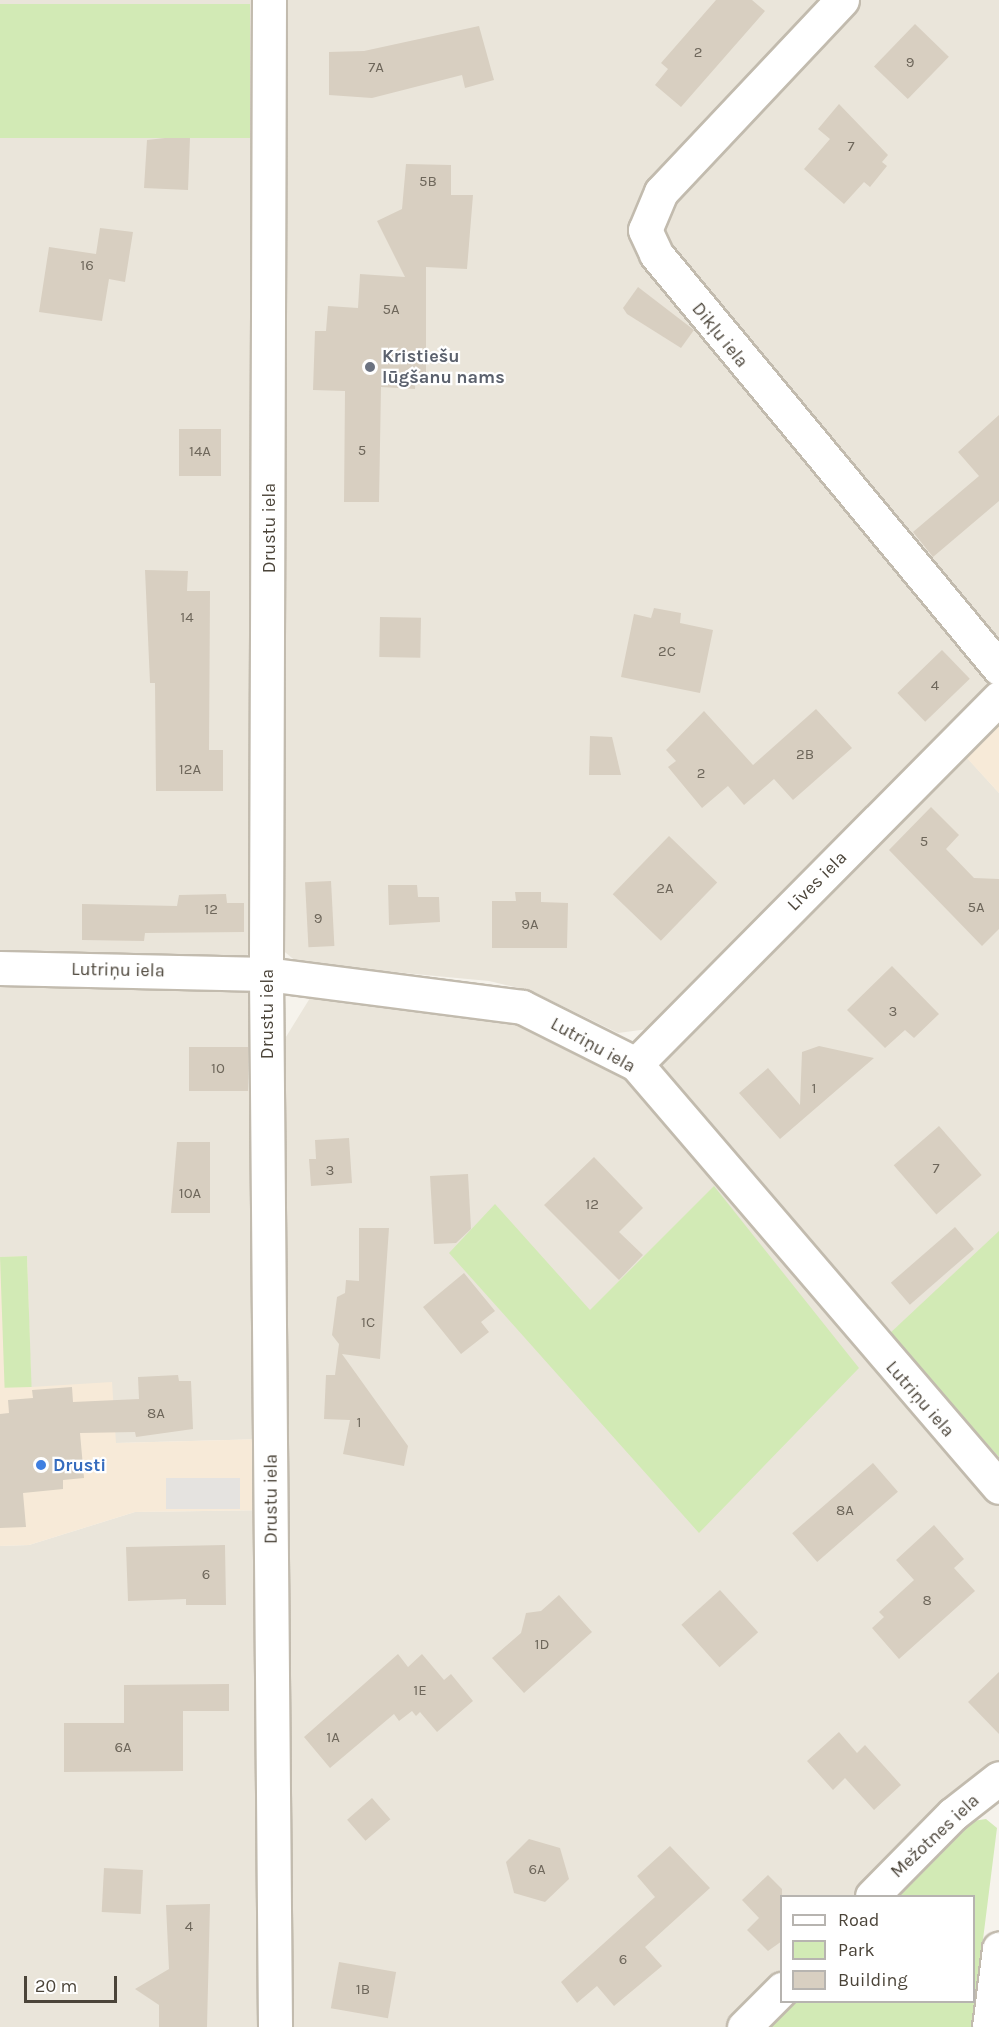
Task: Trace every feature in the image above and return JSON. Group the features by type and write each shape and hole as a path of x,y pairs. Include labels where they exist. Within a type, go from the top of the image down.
{"street":[{"name":"Drustu iela","path":"269,0 266,974 275,2027"},
{"name":"Dikļu iela","path":"842,0 661,192 645,230 656,254 736,354 999,668"},
{"name":"Līves iela","path":"636,1064 999,698"},
{"name":"Lutriņu iela","path":"0,968 266,974 522,1007 636,1064 999,1487"},
{"name":"Mežotnes iela","path":"873,1895 953,1814 999,1778"},
{"path":"989,2027 999,1949"},
{"path":"744,2027 780,1991"}],"shaded area":[{"path":"0,0 257,0 252,952 236,961 0,959"},
{"path":"278,0 831,0 639,204 991,672 990,690 648,1029 618,1033 532,991 489,981 298,963 280,948"},
{"path":"853,0 999,0 999,656 657,237 660,212"},
{"path":"999,711 999,793 965,756"},
{"path":"960,750 999,793 999,1469 652,1070"},
{"path":"0,979 246,991 262,1004 265,1439 116,1443 31,1387 27,1257 0,1257"},
{"path":"310,998 458,1008 574,1040 627,1077 999,1501 999,1766 867,1895 780,1895 780,1980 733,2027 282,2027 281,1045"},
{"path":"27,1256 31,1387 112,1382 116,1443 265,1439 265,1510 135,1512 29,1545 0,1546 0,1257"},
{"path":"166,1478 240,1478 240,1509 166,1509"},
{"path":"265,1510 269,2027 0,2027 0,1546 29,1545 135,1512"}],"green space":[{"path":"0,4 250,4 250,138 0,138"},
{"path":"714,1186 859,1368 699,1533 449,1253 495,1204 590,1310"},
{"path":"999,1231 999,1457 888,1335"},
{"path":"27,1256 32,1387 5,1388 0,1257"},
{"path":"986,1819 997,1828 972,2027 763,2027 788,2003 975,2003 975,1895 895,1895 973,1821"}],"building":[{"path":"716,0 752,0 765,11 681,107 655,85 668,69 661,63"},
{"path":"915,24 949,57 908,99 874,66"},
{"path":"479,26 494,80 465,88 462,75 372,98 329,95 329,52 364,51"},
{"path":"839,104 888,155 882,162 887,166 870,187 864,182 844,204 804,169 830,139 818,129"},
{"path":"190,138 188,190 144,188 147,140"},
{"path":"406,164 451,165 451,195 473,195 467,269 426,267 426,375 416,374 415,389 381,387 379,502 344,502 345,391 313,390 315,331 326,331 328,306 358,308 360,274 405,277 377,221 402,209"},
{"path":"100,228 133,232 125,282 109,279 102,321 39,312 49,247 96,254"},
{"path":"638,287 694,330 681,348 627,314 623,308"},
{"path":"999,415 999,501 933,557 913,532 979,476 958,452"},
{"path":"179,429 221,429 221,476 179,476"},
{"path":"145,570 188,571 187,591 210,591 209,750 223,750 223,791 156,791 155,683 150,683"},
{"path":"654,608 681,613 680,623 713,630 700,693 621,677 634,614 651,618"},
{"path":"380,617 421,618 420,658 379,657"},
{"path":"942,650 970,679 925,722 897,693"},
{"path":"816,709 852,748 793,800 774,779 744,805 728,786 702,808 668,767 676,761 666,750 704,711 753,765"},
{"path":"590,736 612,737 621,775 589,775"},
{"path":"931,807 959,835 946,849 974,878 999,879 999,929 982,946 889,850"},
{"path":"669,836 717,883 661,941 613,894"},
{"path":"331,881 334,946 308,947 305,882"},
{"path":"388,885 417,885 418,897 439,897 440,922 389,925"},
{"path":"515,892 541,892 541,902 568,903 567,948 492,948 492,901 516,901"},
{"path":"226,894 227,903 244,903 244,932 145,933 144,941 82,940 82,904 177,906 179,895"},
{"path":"892,966 939,1014 914,1038 905,1030 885,1048 847,1010"},
{"path":"819,1046 874,1058 780,1139 739,1093 768,1068 800,1105 802,1052"},
{"path":"189,1047 248,1047 248,1091 189,1091"},
{"path":"939,1126 982,1175 936,1214 894,1165"},
{"path":"349,1138 352,1183 311,1186 309,1159 316,1159 315,1140"},
{"path":"177,1142 210,1142 210,1213 171,1213"},
{"path":"594,1157 643,1208 619,1232 643,1255 619,1280 544,1205"},
{"path":"468,1174 471,1229 456,1243 434,1244 430,1176"},
{"path":"955,1227 974,1249 910,1305 891,1283"},
{"path":"359,1228 389,1228 380,1359 342,1354 408,1446 404,1466 343,1454 350,1420 324,1419 326,1375 335,1375 339,1344 332,1335 337,1297 345,1293 346,1280 359,1281"},
{"path":"464,1273 495,1311 481,1322 489,1332 461,1354 423,1307"},
{"name":"Drusti","path":"178,1375 179,1381 191,1381 193,1429 136,1437 135,1432 80,1433 84,1478 63,1480 63,1489 23,1493 26,1527 0,1528 0,1414 9,1413 8,1400 33,1398 32,1390 72,1387 73,1402 139,1399 138,1377"},
{"path":"873,1463 898,1492 817,1562 792,1533"},
{"path":"934,1525 964,1559 954,1568 975,1591 899,1659 872,1628 884,1617 879,1612 914,1580 896,1560"},
{"path":"225,1545 226,1605 186,1605 186,1599 128,1601 126,1547"},
{"path":"720,1590 758,1632 719,1667 681,1625"},
{"path":"559,1595 592,1632 524,1693 492,1658 521,1633 526,1613 541,1611"},
{"path":"398,1654 408,1667 422,1654 444,1680 451,1674 473,1701 437,1732 420,1712 416,1716 412,1711 399,1721 394,1714 330,1768 304,1737"},
{"path":"999,1672 999,1734 968,1702"},
{"path":"229,1684 229,1711 183,1711 183,1771 64,1772 64,1723 124,1723 124,1685"},
{"path":"839,1732 857,1753 865,1745 901,1785 874,1810 845,1778 833,1790 807,1761"},
{"path":"372,1798 390,1819 365,1841 347,1820"},
{"path":"529,1839 560,1848 569,1879 545,1902 514,1893 506,1862"},
{"path":"670,1846 710,1888 645,1947 662,1966 614,2006 597,1986 577,2003 561,1982 655,1897 637,1876"},
{"path":"104,1868 143,1870 141,1914 102,1912"},
{"path":"768,1875 782,1889 780,1942 768,1951 747,1930 759,1918 742,1900"},
{"path":"210,1904 207,2027 159,2027 159,2005 135,1989 169,1969 166,1905"},
{"path":"339,1962 396,1972 388,2018 331,2008"}],"place":[{"name":"Kristiešu lūgšanu nams","path":"370,367"},
{"name":"Drusti","path":"41,1465"}]}
